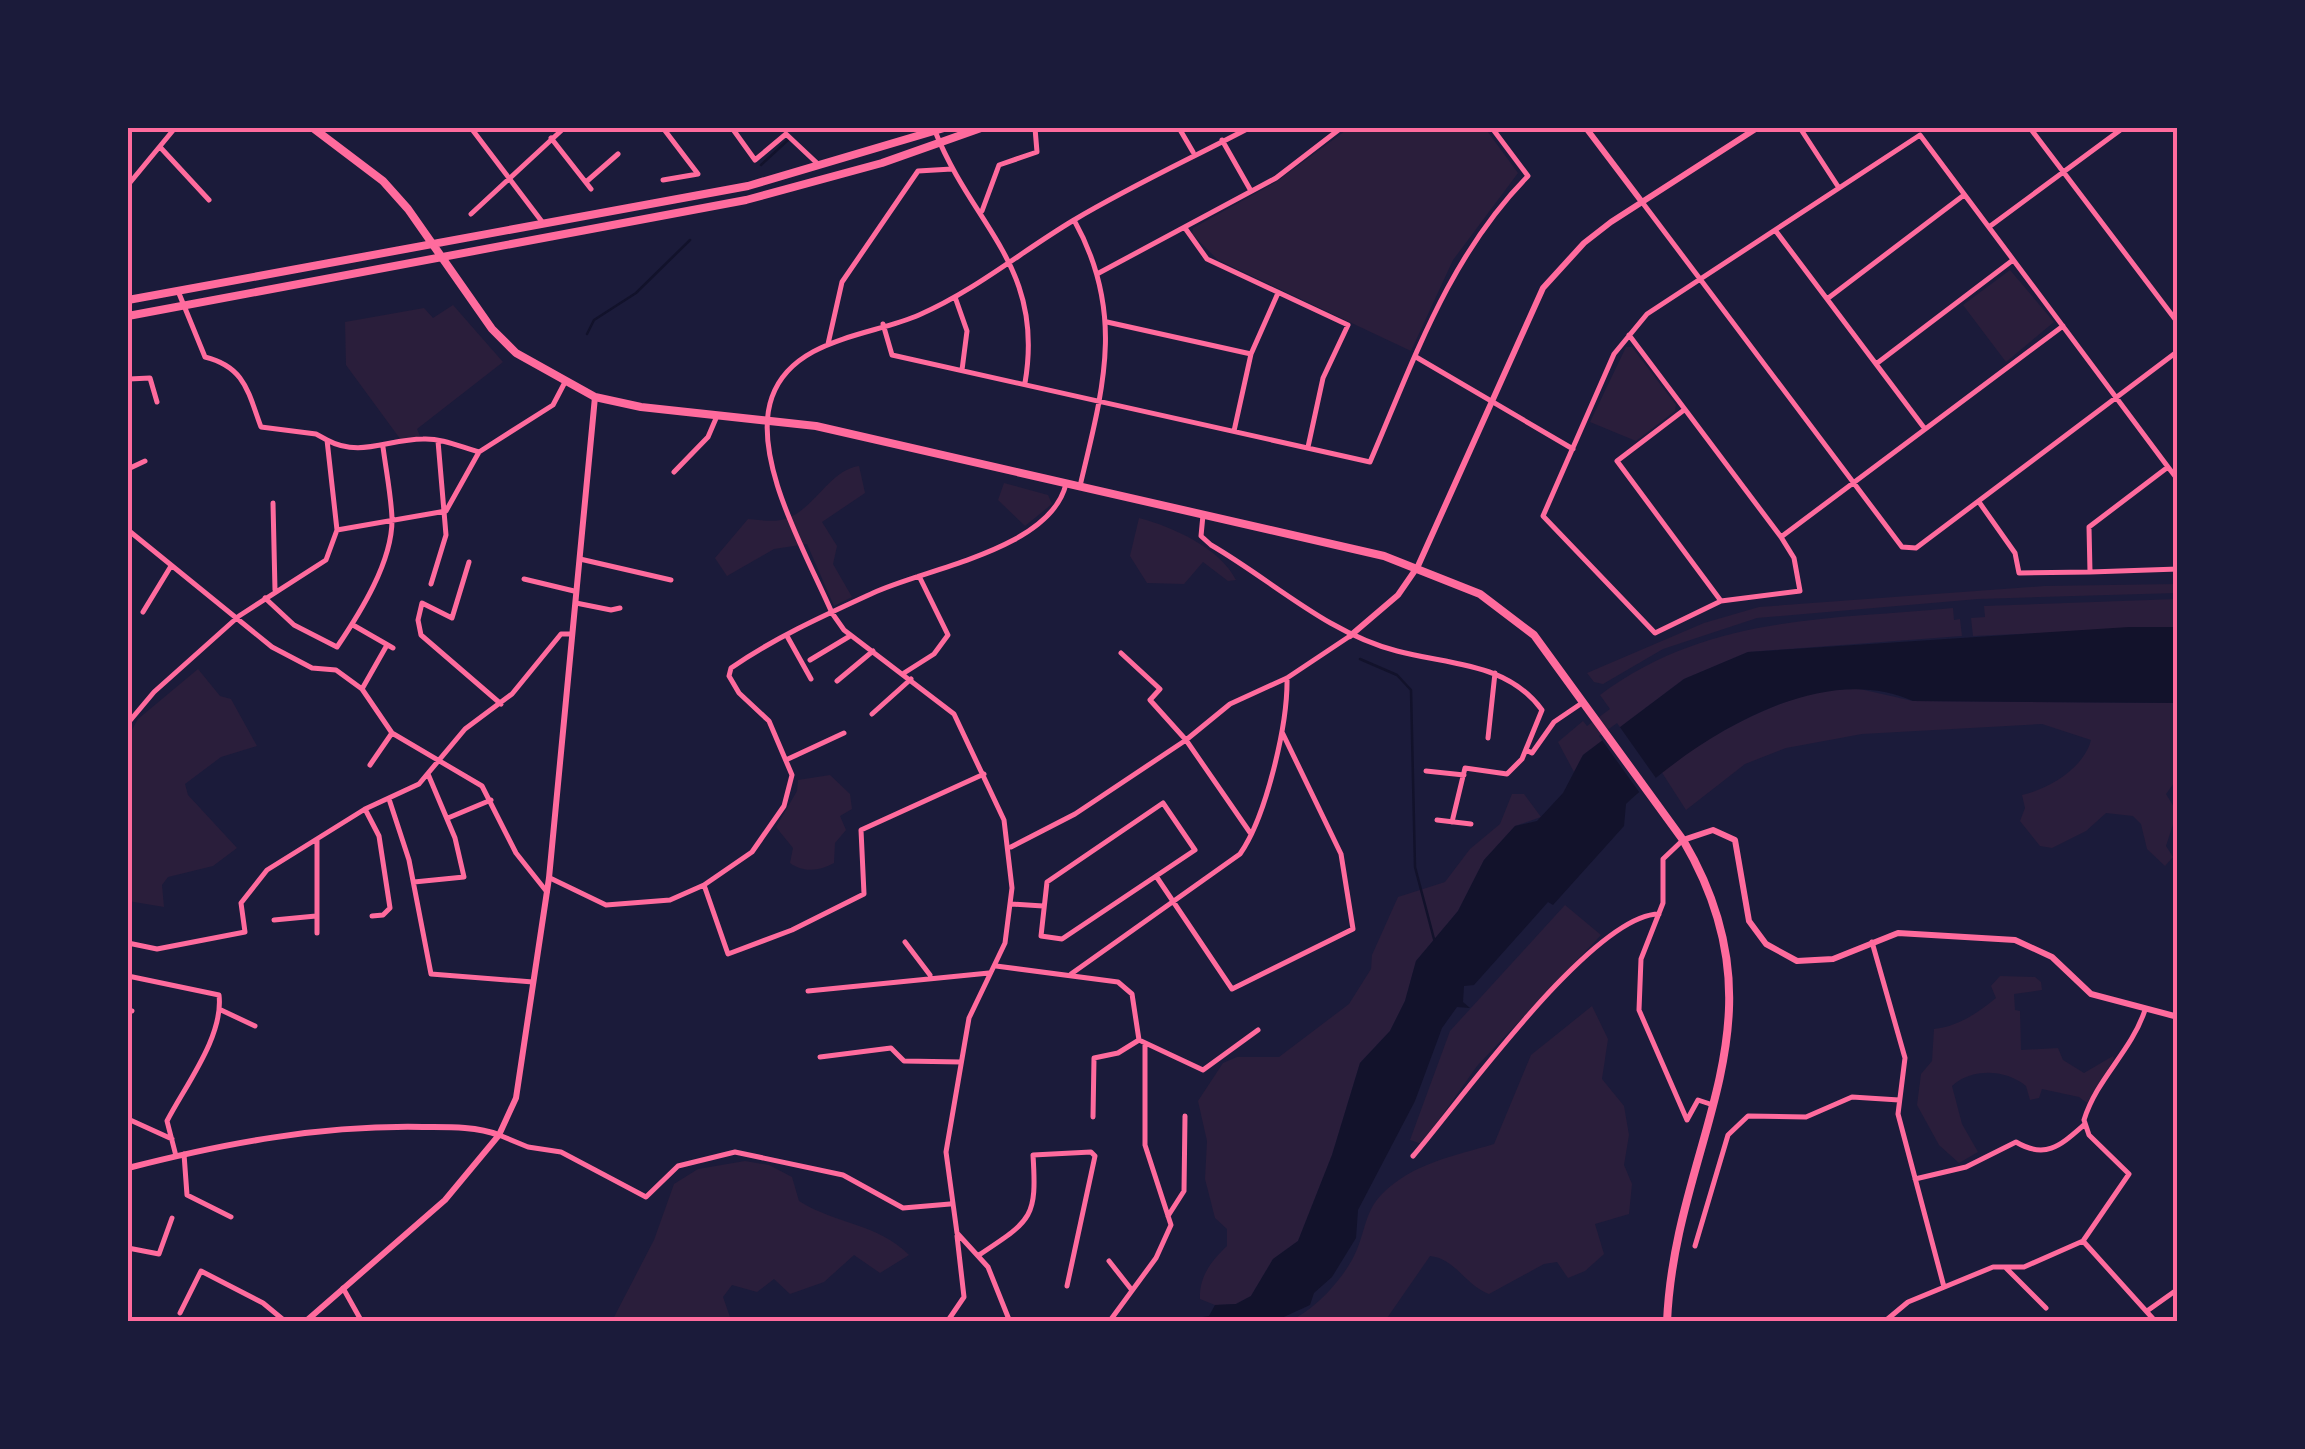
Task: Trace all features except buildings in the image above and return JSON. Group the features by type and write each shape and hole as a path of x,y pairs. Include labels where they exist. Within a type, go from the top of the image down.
{"main road":[{"path":"313,128 383,182 492,329 516,353 564,384 595,397 641,408 768,419 1080,486 1418,566 1480,594 1534,636 1595,714 1683,840 1714,902 1730,966 1730,1037 1675,1253 1667,1322"},
{"path":"128,316 764,196 940,144 981,128"},
{"path":"128,300 433,245 820,168 938,129"}],"street":[{"path":"128,185 175,128"},
{"path":"472,128 542,223"},
{"path":"471,214 564,128"},
{"path":"663,128 698,174 663,180"},
{"path":"732,128 755,160 786,134 820,168"},
{"path":"982,211 999,165 1037,152 1035,128"},
{"path":"1179,128 1193,152"},
{"path":"948,1322 964,1297 950,1204 947,1134 969,1018 1006,943 1012,904 1010,847 1004,820 954,714 851,636 832,613 778,485 768,419 777,385 828,344 915,316 955,297 1010,265 1074,220 1193,152 1248,128"},
{"path":"1098,274 1251,192 1341,128"},
{"path":"883,324 892,355 1370,462 1471,242 1528,176 1492,128"},
{"path":"1586,128 1902,547 1916,548 2178,351"},
{"path":"1010,847 1075,814 1186,740 1230,704 1288,678 1350,636 1398,595 1418,566 1543,288 1584,243 1758,128"},
{"path":"1800,128 1838,188"},
{"path":"2030,128 2178,323"},
{"path":"1988,227 2122,128"},
{"path":"938,129 940,144 952,169 982,211 1029,313 1031,350 1025,383"},
{"path":"1629,335 1781,537 1794,558 1800,592 1721,601 1655,633 1543,516 1614,354 1629,335 1647,314 1920,136 2178,480"},
{"path":"551,138 591,189"},
{"path":"1222,140 1251,192"},
{"path":"159,146 209,200"},
{"path":"586,182 618,154"},
{"path":"828,344 842,282 871,236 918,171 952,169"},
{"path":"1827,299 1964,195"},
{"path":"1074,220 1098,274 1107,322 1108,358 1080,486"},
{"path":"1184,228 1207,258 1348,325 1324,378 1308,447"},
{"path":"1775,230 1925,429"},
{"path":"1875,364 2013,260"},
{"path":"178,291 205,357 228,363 245,385 261,427 316,434 343,449 383,448 422,439 478,452"},
{"path":"1234,431 1251,354 1278,293"},
{"path":"955,297 967,330 962,370"},
{"path":"1107,322 1251,354"},
{"path":"1781,537 2063,326"},
{"path":"1415,357 1573,449"},
{"path":"128,368 129,378 150,378 157,402"},
{"path":"446,511 478,452 552,405 564,384"},
{"path":"305,1322 420,1226 499,1134 522,1077 549,878 595,397"},
{"path":"1684,410 1617,461 1721,601"},
{"path":"674,472 708,437 718,413"},
{"path":"128,723 154,692 240,616 275,590 320,566 337,530 327,440"},
{"path":"430,584 446,535 438,441"},
{"path":"265,598 294,625 337,647 375,578 392,521 383,448"},
{"path":"128,469 146,461"},
{"path":"2090,572 2090,527 2168,467"},
{"path":"549,878 606,905 682,898 752,852 792,788 787,760 770,721 738,693 729,676 731,668 757,650 832,613 919,576 962,563 1018,536 1060,502 1066,484"},
{"path":"1979,502 2016,553 2020,573 2178,569"},
{"path":"273,503 275,590"},
{"path":"337,530 446,511"},
{"path":"1203,514 1201,536 1211,546 1350,636 1495,673 1531,695 1542,710 1526,750 1507,774 1465,768 1452,822"},
{"path":"128,530 240,616 272,647 312,668 336,670 362,689 392,733 482,786 516,853 547,892"},
{"path":"577,558 671,580"},
{"path":"469,562 452,618 422,603 418,620 422,635 501,704"},
{"path":"143,612 171,566"},
{"path":"904,673 934,654 948,635 919,576"},
{"path":"524,579 574,591"},
{"path":"573,602 611,610 620,608"},
{"path":"352,625 390,647 362,689"},
{"path":"128,943 157,949 246,932 241,903 256,881 365,808 389,799 428,774 483,712 501,704 561,634 571,634"},
{"path":"788,636 811,679"},
{"path":"810,660 851,636"},
{"path":"836,681 873,651"},
{"path":"1121,653 1160,690 1150,700 1186,740 1251,834"},
{"path":"1488,738 1495,673"},
{"path":"872,714 911,678"},
{"path":"1071,974 1232,864 1251,834 1282,732 1288,678"},
{"path":"1526,750 1532,753 1554,722 1585,701"},
{"path":"1156,876 1232,988 1353,928 1341,854 1282,732"},
{"path":"370,765 392,733"},
{"path":"787,760 844,733"},
{"path":"1426,770 1464,776"},
{"path":"414,882 464,877 448,818 428,774"},
{"path":"704,885 714,923 728,954 792,930 864,894 858,836 861,830 984,774"},
{"path":"389,799 414,882 432,974 536,982"},
{"path":"448,818 491,800"},
{"path":"1162,803 1195,850 1062,939 1040,936 1044,906 1047,882 1162,803"},
{"path":"365,808 379,836 390,908 383,915 372,916"},
{"path":"1438,820 1471,824"},
{"path":"1715,1106 1698,1100 1687,1120 1639,1010 1642,959 1659,914 1663,859 1683,840 1713,830 1735,840 1749,921 1766,944 1787,957 1820,962 1909,932 2015,940 2052,957 2091,994 2178,1018"},
{"path":"317,933 318,840"},
{"path":"1012,904 1044,906"},
{"path":"1413,1156 1480,1068 1596,945 1629,920 1659,914"},
{"path":"274,920 317,916"},
{"path":"905,942 931,976"},
{"path":"1872,942 1905,1058 1898,1114 1944,1288"},
{"path":"996,966 1071,974 1128,988 1135,1002 1142,1042 1145,1145 1171,1225 1164,1245 1109,1322"},
{"path":"808,991 991,973"},
{"path":"128,976 219,995 221,1010 167,1121 180,1155 187,1195 231,1218"},
{"path":"221,1010 254,1026"},
{"path":"1915,1178 1966,1167 2016,1142 2036,1150 2054,1149 2084,1125 2106,1075 2134,1040 2145,1010"},
{"path":"1142,1042 1203,1070 1258,1030"},
{"path":"1093,1117 1094,1058 1118,1054 1142,1042"},
{"path":"820,1057 891,1048 904,1061 962,1062"},
{"path":"1696,1246 1728,1134 1740,1120 1758,1115 1806,1116 1852,1097 1899,1100"},
{"path":"1168,1216 1184,1192 1185,1116"},
{"path":"128,1119 172,1139"},
{"path":"1884,1322 1908,1302 1993,1267 2024,1267 2084,1242 2129,1174 2089,1135 2084,1125"},
{"path":"128,1168 246,1140 358,1126 465,1128 499,1134 528,1147 561,1152 646,1197 678,1166 736,1152 842,1175 903,1208 950,1204"},
{"path":"979,1255 1031,1216 1036,1198 1033,1155 1091,1152 1094,1156 1066,1286"},
{"path":"128,1248 159,1254 172,1218"},
{"path":"957,1233 979,1255 1010,1322"},
{"path":"2084,1242 2156,1322"},
{"path":"1109,1262 1131,1289"},
{"path":"2006,1268 2046,1308"},
{"path":"180,1313 201,1271 263,1303 286,1322"},
{"path":"343,1288 362,1322"},
{"path":"2147,1312 2178,1289"}],"shaded area":[{"path":"1349,128 1485,128 1518,173 1453,260 1411,351 1218,260 1192,234 1193,228 1276,182"},
{"path":"2010,270 2054,322 2006,362 1963,305"},
{"path":"453,305 503,362 417,429 420,436 401,440 346,365 345,322 424,308 433,318"},
{"path":"1626,347 1632,347 1676,405 1675,411 1636,441 1590,422"},
{"path":"859,466 865,493 822,522 837,546 833,564 852,597 834,606 807,544 774,549 727,576 715,558 748,519 777,521 792,516 838,475"},
{"path":"1004,483 1048,495 1052,504 1025,526 998,500"},
{"path":"1139,518 1194,540 1219,558 1236,580 1228,581 1203,562 1184,584 1147,583 1130,556"},
{"path":"2177,584 2177,593 1978,599 1757,618 1663,649 1603,684 1594,682 1587,673 1704,623 1759,607 2044,586"},
{"path":"2177,599 2177,627 1973,636 1971,618 1985,617 1984,606"},
{"path":"1953,608 1954,620 1960,619 1962,636 1748,652 1684,679 1583,755 1574,772 1558,742 1583,721 1587,726 1610,709 1600,695 1683,649 1769,626"},
{"path":"2177,627 2177,703 1913,701 1876,690 1838,690 1798,698 1759,713 1686,755 1626,804 1624,826 1553,905 1548,902 1474,985 1464,986 1463,1002 1470,1008 1457,1007 1442,1028 1415,1101 1358,1210 1356,1238 1332,1277 1314,1293 1310,1305 1275,1321 1169,1322 1209,1316 1215,1305 1236,1304 1251,1296 1273,1259 1298,1241 1332,1155 1360,1063 1390,1031 1405,1001 1416,961 1458,911 1484,860 1515,826 1537,821 1563,793 1583,755 1684,679 1748,652"},
{"path":"198,669 220,696 231,699 257,746 221,757 185,784 188,795 237,848 213,866 168,877 162,885 164,907 128,901 128,737 138,719"},
{"path":"1851,687 1913,701 2177,703 2177,779 2166,794 2177,812 2166,846 2173,857 2165,866 2147,849 2141,824 2133,816 2106,813 2086,831 2052,848 2040,846 2020,821 2025,808 2022,795 2064,776 2081,760 2091,740 2042,724 1862,734 1786,748 1745,764 1686,810 1661,771 1702,743 1777,705"},
{"path":"830,775 850,794 852,809 840,816 846,830 835,843 834,863 806,870 790,863 793,848 776,827 797,791 798,780"},
{"path":"1512,794 1524,794 1541,817 1515,826 1484,860 1458,911 1416,961 1405,1001 1390,1031 1360,1063 1332,1155 1298,1241 1273,1259 1251,1296 1236,1304 1215,1305 1200,1299 1207,1270 1227,1246 1227,1229 1215,1218 1205,1179 1207,1141 1198,1101 1223,1063 1237,1057 1279,1057 1349,1004 1371,969 1372,955 1398,897 1445,882 1470,849 1500,824"},
{"path":"1565,905 1601,935 1477,1066 1422,1144 1410,1140 1450,1031"},
{"path":"2000,976 2035,977 2041,982 2042,990 2014,994 2015,1010 2020,1011 2021,1050 2058,1048 2063,1060 2084,1073 2113,1056 2114,1059 2087,1103 2079,1097 2042,1089 2039,1098 2030,1100 2026,1086 1999,1074 1979,1074 1960,1080 1952,1086 1962,1124 1978,1152 1959,1163 1939,1145 1917,1105 1921,1074 1932,1061 1934,1029 1967,1018 1996,998 1991,986"},
{"path":"1592,1006 1608,1039 1602,1079 1624,1106 1629,1135 1624,1165 1632,1184 1629,1214 1595,1224 1604,1254 1585,1271 1568,1278 1557,1262 1544,1264 1489,1294 1447,1262 1430,1256 1385,1321 1289,1321 1317,1302 1342,1275 1358,1248 1372,1208 1394,1183 1435,1162 1494,1144 1531,1055"},
{"path":"745,1161 769,1165 792,1177 799,1201 871,1230 909,1255 880,1273 854,1255 824,1282 790,1294 774,1279 757,1292 732,1285 723,1297 730,1317 725,1321 612,1321 654,1240 674,1184 698,1169"}],"pier":[{"path":"1617,723 1658,781 1642,796 1599,736"}],"waterway":[{"path":"761,165 788,140"},
{"path":"587,334 594,320 636,293 690,240"},
{"path":"1360,659 1397,675 1411,690 1415,867 1434,939"}]}
